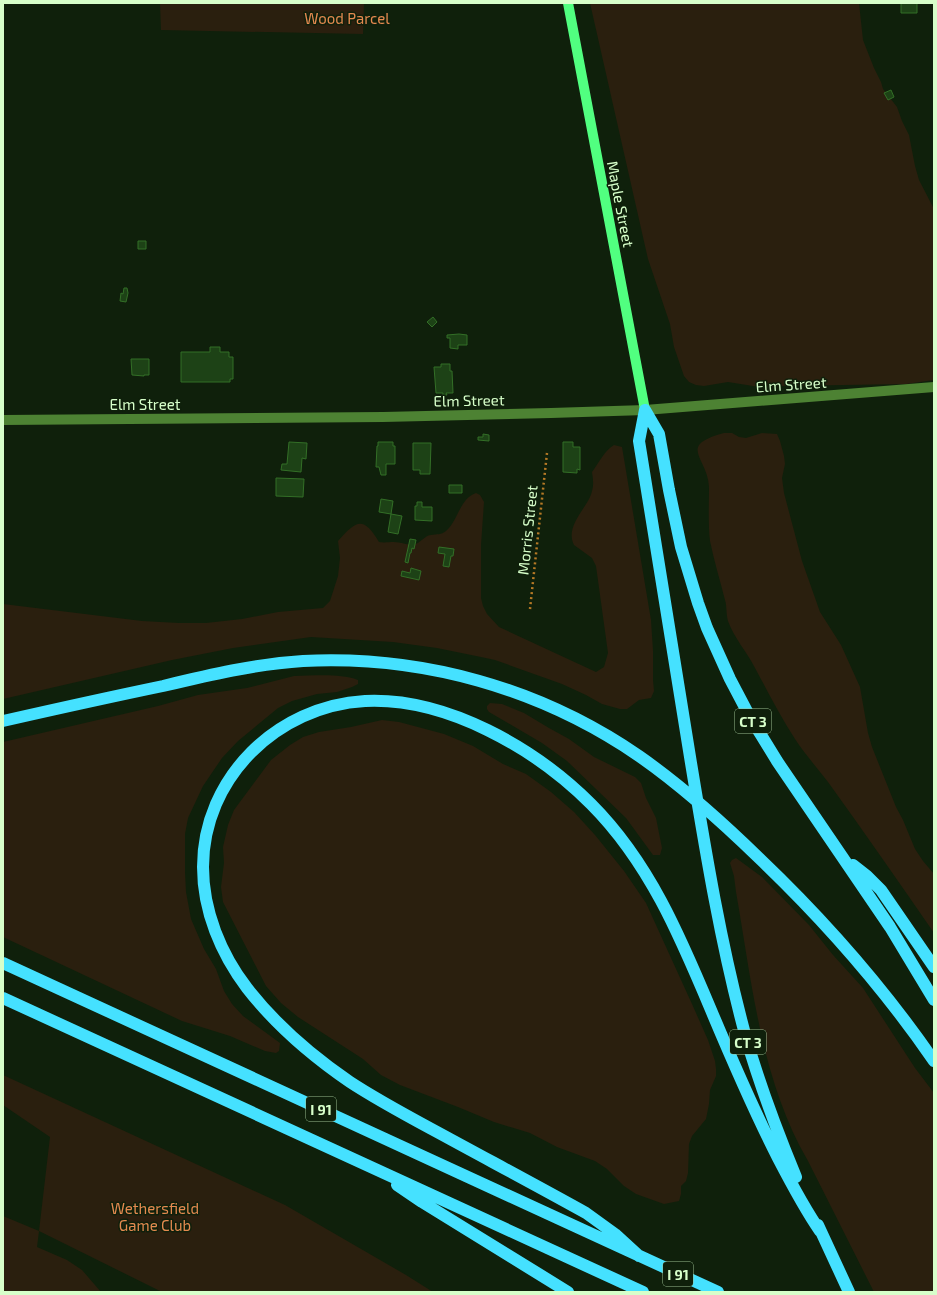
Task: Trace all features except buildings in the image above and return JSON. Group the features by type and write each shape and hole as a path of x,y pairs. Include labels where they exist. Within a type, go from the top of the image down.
{"highway":[{"name":"CT 3","path":"645,410 639,441 704,844 726,957 746,1037 782,1143 820,1231 847,1287"},
{"name":"CT 3","path":"645,410 659,434 681,547 698,602 718,653 740,698 766,744 890,927 934,1000"},
{"path":"3,721 227,671 303,661 362,661 415,666 465,677 518,693 573,717 615,740 659,771 710,814 778,876 830,930 882,990 934,1061"},
{"path":"639,1256 615,1234 586,1213 390,1106 350,1082 318,1058 286,1030 265,1009 239,977 218,939 207,907 203,870 205,840 214,808 232,776 242,761 254,748 278,729 310,713 340,704 375,701 395,702 420,706 455,717 484,729 533,758 582,795 623,840 640,864 662,901 685,948 725,1043 765,1131 790,1181 820,1231"},
{"path":"845,860 867,876 881,890 934,967"},
{"name":"I 91","path":"3,963 718,1292"},
{"name":"I 91","path":"3,998 643,1292"},
{"path":"376,1169 422,1202 568,1292"}],"main road":[{"name":"Maple Street","path":"568,3 645,410"}],"street":[{"name":"Elm Street","path":"3,420 391,417 645,410 934,388"}],"path":[{"name":"Morris Street","path":"530,609 547,453"}],"green space":[{"name":"Wood Parcel","path":"160,3 364,3 363,34 161,30"},
{"path":"590,3 859,3 863,40 883,89 897,107 909,135 919,180 934,209 934,380 906,384 782,386 766,388 728,382 704,386 689,382 684,376 674,347 670,324 648,259"},
{"path":"724,433 732,433 739,437 746,438 762,433 777,434 780,441 785,464 782,478 784,493 802,561 820,612 841,645 860,687 872,747 896,807 915,849 934,874 934,933 828,782 795,739 728,621 726,602 710,541 709,487 704,468 698,454 698,448 701,443"},
{"path":"614,445 622,447 651,620 653,651 654,691 651,698 639,700 627,709 620,709 602,704 562,684 495,660 437,648 393,642 311,637 233,648 172,660 3,699 3,604 142,621 179,623 206,623 242,619 278,612 323,608 330,601 338,576 340,558 338,541 355,525 364,525 373,533 379,542 415,544 429,535 441,534 446,531 454,522 466,500 476,493 480,495 484,502 481,545 481,598 487,614 499,627 596,672 604,667 608,653 596,566 592,558 574,545 572,530 578,516 590,497 593,486 592,472 604,454"},
{"path":"294,676 343,676 358,680 358,684 337,692 317,694 292,701 278,708 238,741 222,758 203,786 188,818 185,834 186,892 191,919 204,949 216,969 224,991 232,1004 243,1016 280,1043 279,1051 276,1053 265,1051 230,1036 182,1021 3,937 3,742 158,706 198,695 247,688"},
{"path":"490,703 502,704 524,713 569,739 594,757 635,777 641,783 646,798 656,818 662,848 660,855 653,855 626,818 567,761 542,743 489,712 487,706"},
{"path":"382,720 399,722 444,734 473,746 503,764 526,774 551,792 574,812 624,871 646,903 708,1040 716,1069 716,1076 710,1090 706,1119 692,1136 689,1144 688,1173 686,1181 681,1186 679,1201 664,1204 636,1194 624,1186 607,1169 595,1161 557,1147 530,1133 494,1122 400,1085 381,1075 363,1059 298,1017 281,1003 266,986 223,902 221,887 224,863 223,847 228,825 234,810 271,760 303,737 319,732"},
{"path":"736,858 762,877 809,925 833,955 863,988 915,1068 934,1093 934,1292 874,1292 792,1130 779,1098 769,1064 753,996 734,876 730,863"},
{"name":"Wethersfield Game Club","path":"3,1075 285,1205 433,1292 162,1292 39,1231 50,1137 3,1105"},
{"path":"3,1216 39,1231 37,1247 67,1260 82,1270 101,1292 3,1292"}]}
